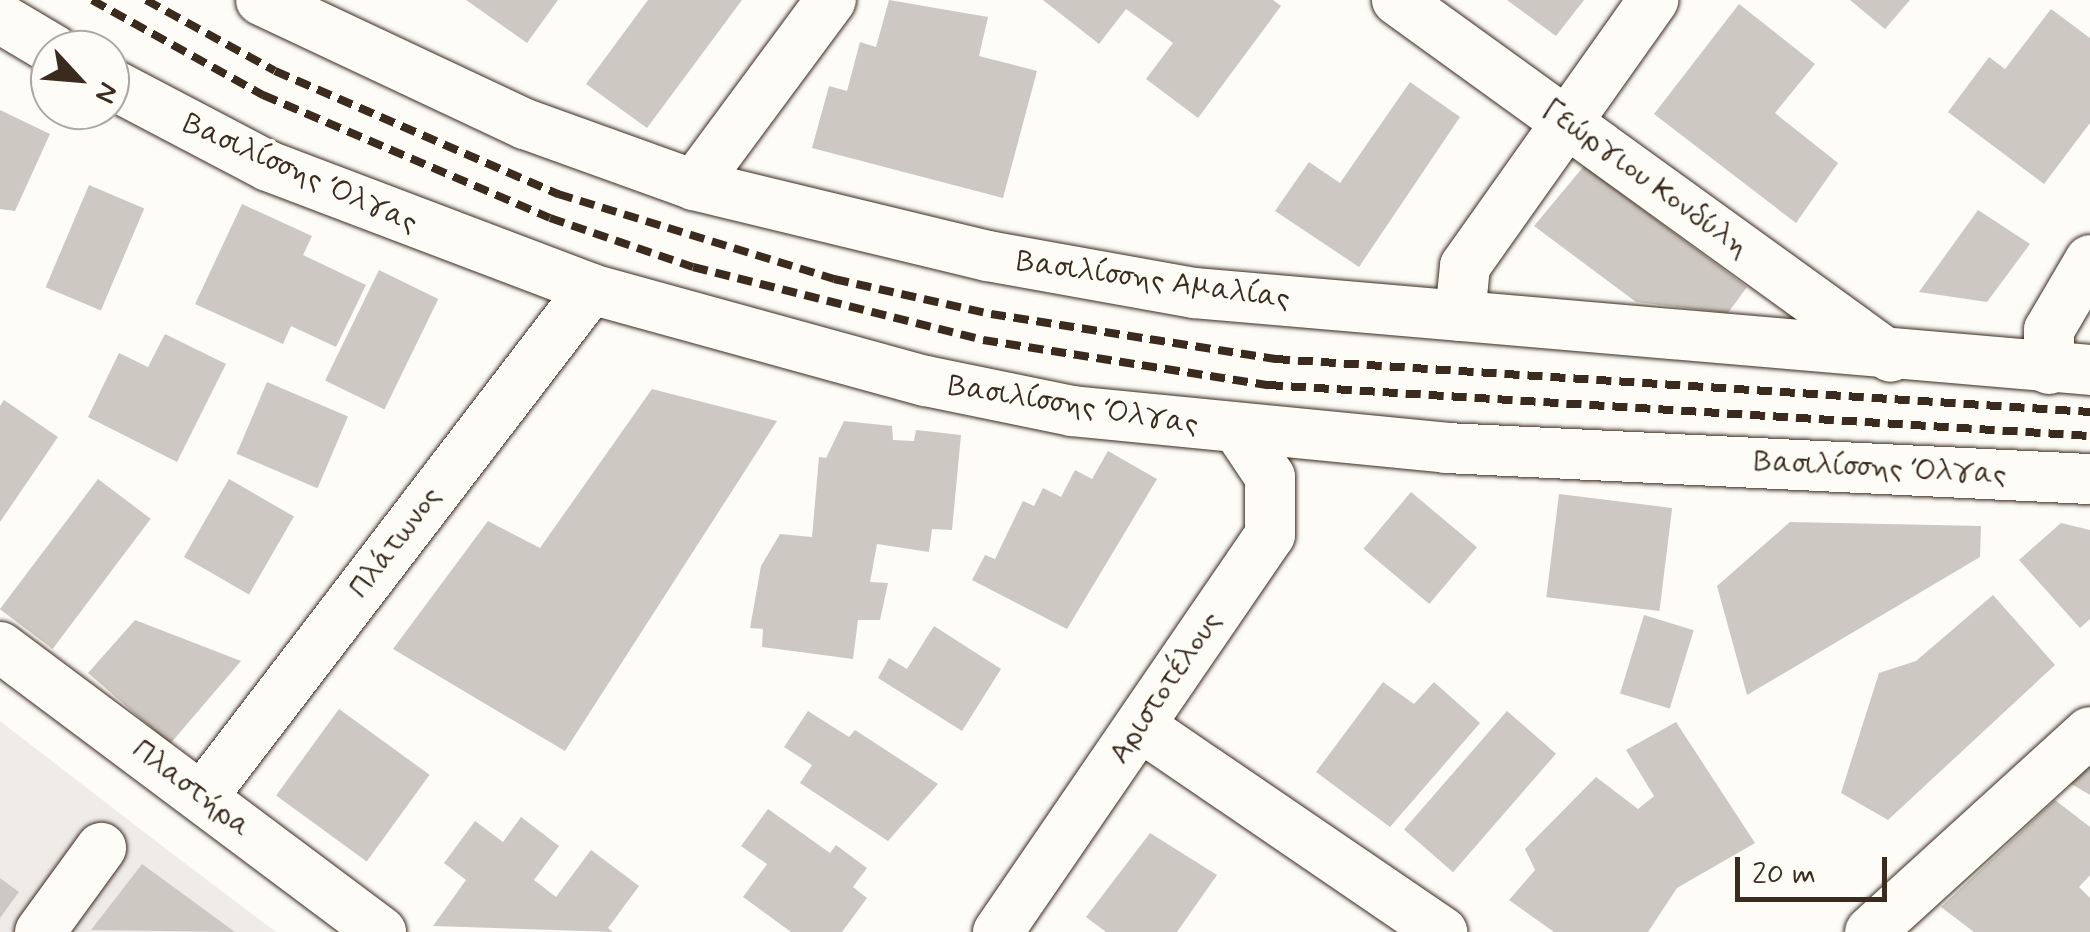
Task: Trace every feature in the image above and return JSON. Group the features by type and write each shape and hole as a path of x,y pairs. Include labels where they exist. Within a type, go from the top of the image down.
{"street":[{"name":"Βασιλίσσης Αμαλίας","path":"261,0 525,124 694,186 809,218 1194,293 1892,358 2069,369"},
{"path":"694,186 831,0"},
{"name":"Γεώργιου Κονδύλη","path":"1397,0 1892,358"},
{"path":"1460,316 1465,266 1654,0"},
{"path":"0,18 30,36"},
{"name":"Βασιλίσσης Όλγας","path":"130,94 285,174 591,289 926,381 1072,411 1240,432 2090,479"},
{"path":"2069,369 2049,330 2090,260"},
{"name":"Πλάτωνος","path":"202,797 591,289"},
{"name":"Αριστοτέλους","path":"998,932 1270,534 1270,477 1240,432"},
{"name":"Πλαστήρα","path":"0,647 381,932"},
{"path":"1140,726 1442,932"},
{"path":"1870,932 2090,732"},
{"path":"40,932 101,848"}],"shaded area":[{"path":"0,721 170,852 276,932 0,932"}],"building":[{"path":"466,0 558,0 527,43"},
{"path":"648,0 742,0 647,128 586,84"},
{"path":"889,0 988,17 979,56 1037,71 1003,198 812,148 829,86 847,91 860,42 876,47"},
{"path":"1043,0 1273,0 1281,6 1198,118 1146,79 1173,43 1126,9 1099,44"},
{"path":"1507,0 1584,0 1556,36"},
{"path":"1850,0 1910,0 1885,29"},
{"path":"1739,4 1815,64 1775,113 1838,163 1796,223 1654,114"},
{"path":"2051,9 2090,38 2090,123 2044,184 1948,112 1989,57 2005,69"},
{"path":"1410,82 1460,117 1359,267 1275,211 1309,162 1340,183"},
{"path":"0,110 30,124 30,130 50,134 15,211 0,209"},
{"path":"1584,166 1747,287 1728,313 1636,302 1534,226"},
{"path":"89,185 144,208 101,311 46,287"},
{"path":"242,204 312,236 303,255 366,285 336,347 291,326 283,344 195,304"},
{"path":"1978,210 2030,244 1987,302 1919,292"},
{"path":"379,270 438,299 384,409 325,381"},
{"path":"165,334 226,364 177,462 88,417 119,353 148,367"},
{"path":"267,382 348,416 318,488 237,454"},
{"path":"652,389 777,421 565,751 393,649 488,521 540,548"},
{"path":"4,400 58,437 0,522 0,406"},
{"path":"844,421 892,426 893,440 914,441 916,430 961,435 952,530 932,529 929,552 877,544 870,582 888,583 880,620 858,620 853,659 762,647 763,629 750,628 761,566 780,534 812,537 819,457 826,458"},
{"path":"1108,451 1157,479 1067,629 972,580 985,555 995,559 1023,501 1034,506 1043,488 1061,497 1075,470 1092,479"},
{"path":"98,479 151,519 53,649 0,609"},
{"path":"229,479 294,516 249,594 184,557"},
{"path":"1411,492 1477,547 1429,604 1363,549"},
{"path":"1559,494 1672,508 1659,611 1546,597"},
{"path":"1790,522 1981,526 1980,557 1747,695 1717,586"},
{"path":"2061,523 2090,530 2090,619 2080,628 2019,560"},
{"path":"1993,595 2055,665 1888,820 1841,793 1879,673 1916,661"},
{"path":"1644,615 1694,630 1670,709 1620,693"},
{"path":"135,620 241,661 170,744 88,673"},
{"path":"934,626 1001,669 962,731 878,678 889,658 907,669"},
{"path":"1383,682 1414,704 1434,682 1480,723 1390,827 1316,772"},
{"path":"339,709 430,775 367,861 276,796"},
{"path":"808,711 849,737 855,730 938,784 888,841 800,783 812,765 784,747"},
{"path":"1507,711 1556,754 1453,872 1404,829"},
{"path":"1676,722 1755,843 1677,888 1648,932 1554,932 1509,900 1535,870 1525,849 1596,777 1638,809 1654,796 1626,750"},
{"path":"2090,755 2090,795 2063,779"},
{"path":"2055,800 2090,827 2090,875 2079,887 2090,898 2090,932 1974,932 1941,907"},
{"path":"768,809 830,853 836,845 867,868 853,887 867,898 842,932 791,932 743,897 767,864 741,846"},
{"path":"521,817 559,846 534,880 556,897 591,850 639,886 608,928 613,932 433,926 466,880 444,863 475,821 503,842"},
{"path":"1150,833 1217,875 1177,932 1106,932 1086,917"},
{"path":"142,864 235,932 91,930"},
{"path":"0,878 19,892 0,918"}],"railway":[{"path":"92,0 263,95 550,218 693,267 983,340 1268,385 2090,436"},
{"path":"146,0 275,71 558,194 834,279 991,314 1275,359 2090,412"}]}
